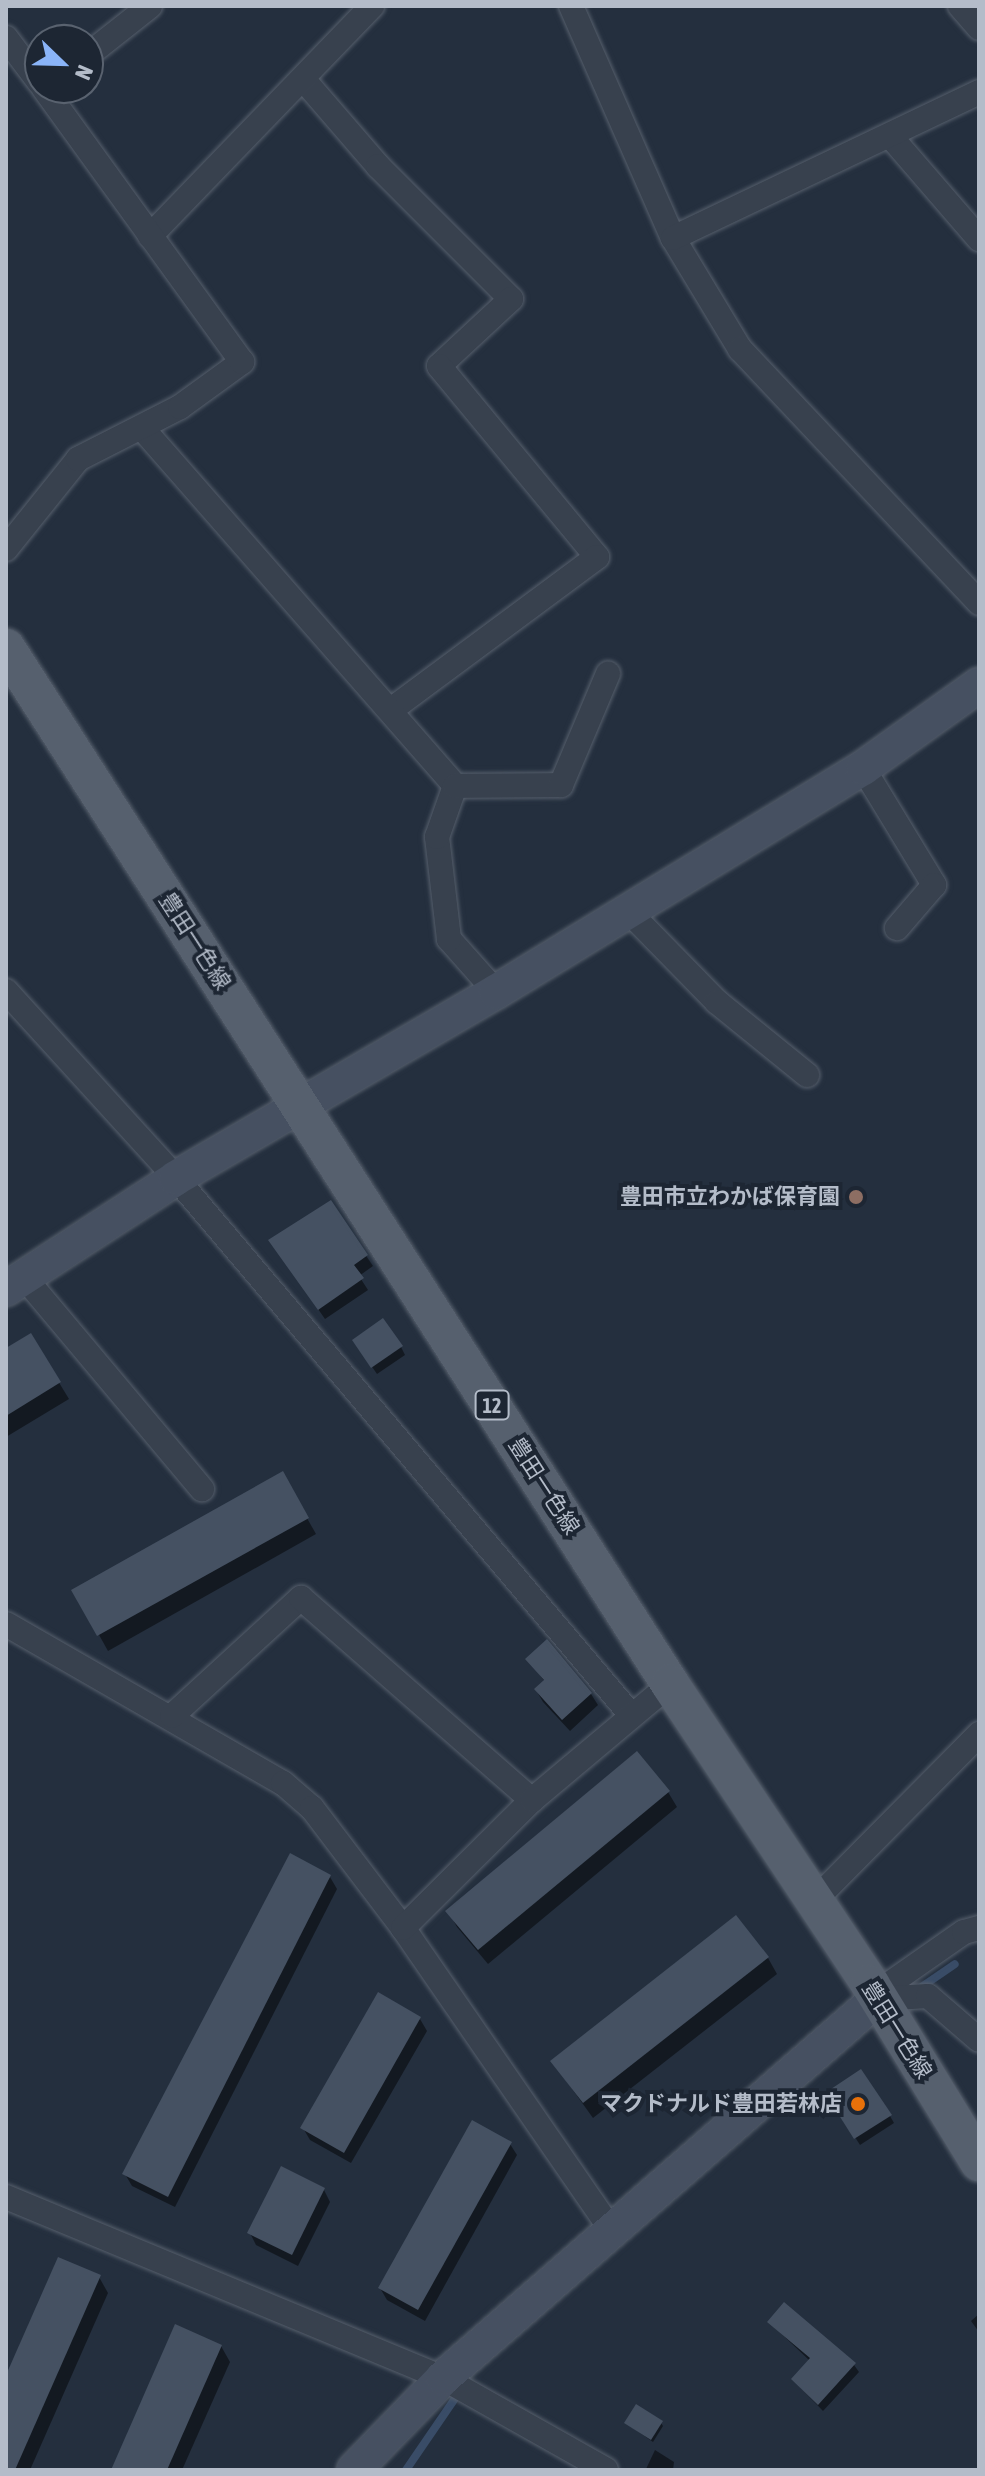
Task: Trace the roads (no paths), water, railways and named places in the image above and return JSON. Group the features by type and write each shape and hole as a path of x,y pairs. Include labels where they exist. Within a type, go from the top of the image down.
{"main road":[{"name":"豊田一色線","path":"6,648 670,1684 876,1996 979,2162"}],"street":[{"path":"104,42 150,6"},
{"path":"150,236 372,6"},
{"path":"571,6 673,238 740,349 979,603"},
{"path":"960,6 979,28"},
{"path":"6,38 24,61"},
{"path":"303,79 378,166 511,299 439,366 597,557 391,710"},
{"path":"673,238 758,194 891,137 979,92"},
{"path":"6,549 78,459 142,428 242,362 56,104"},
{"path":"891,137 979,239"},
{"path":"142,428 455,786"},
{"path":"455,786 561,785 608,674"},
{"path":"202,1489 15,1283 176,1178 299,1103 496,992 863,768 979,685"},
{"path":"863,768 934,885 897,928"},
{"path":"455,786 437,837 449,939 496,992"},
{"path":"628,911 717,1002 807,1075"},
{"path":"6,991 176,1178 632,1716"},
{"path":"172,1716 301,1598 532,1800"},
{"path":"6,1624 172,1716 283,1783 312,1808 403,1928 610,2228"},
{"path":"403,1928 532,1800 670,1684"},
{"path":"812,1903 979,1734"},
{"path":"354,2470 443,2378 876,1996 964,1932 979,1928"},
{"path":"876,1996 928,1996 979,2040"},
{"path":"6,2197 443,2378 606,2470"}],"waterway":[{"path":"920,1988 955,1964"},
{"path":"406,2470 460,2391"}],"place":[{"name":"豊田市立わかば保育園","path":"856,1197"},
{"name":"マクドナルド豊田若林店","path":"858,2104"}]}
